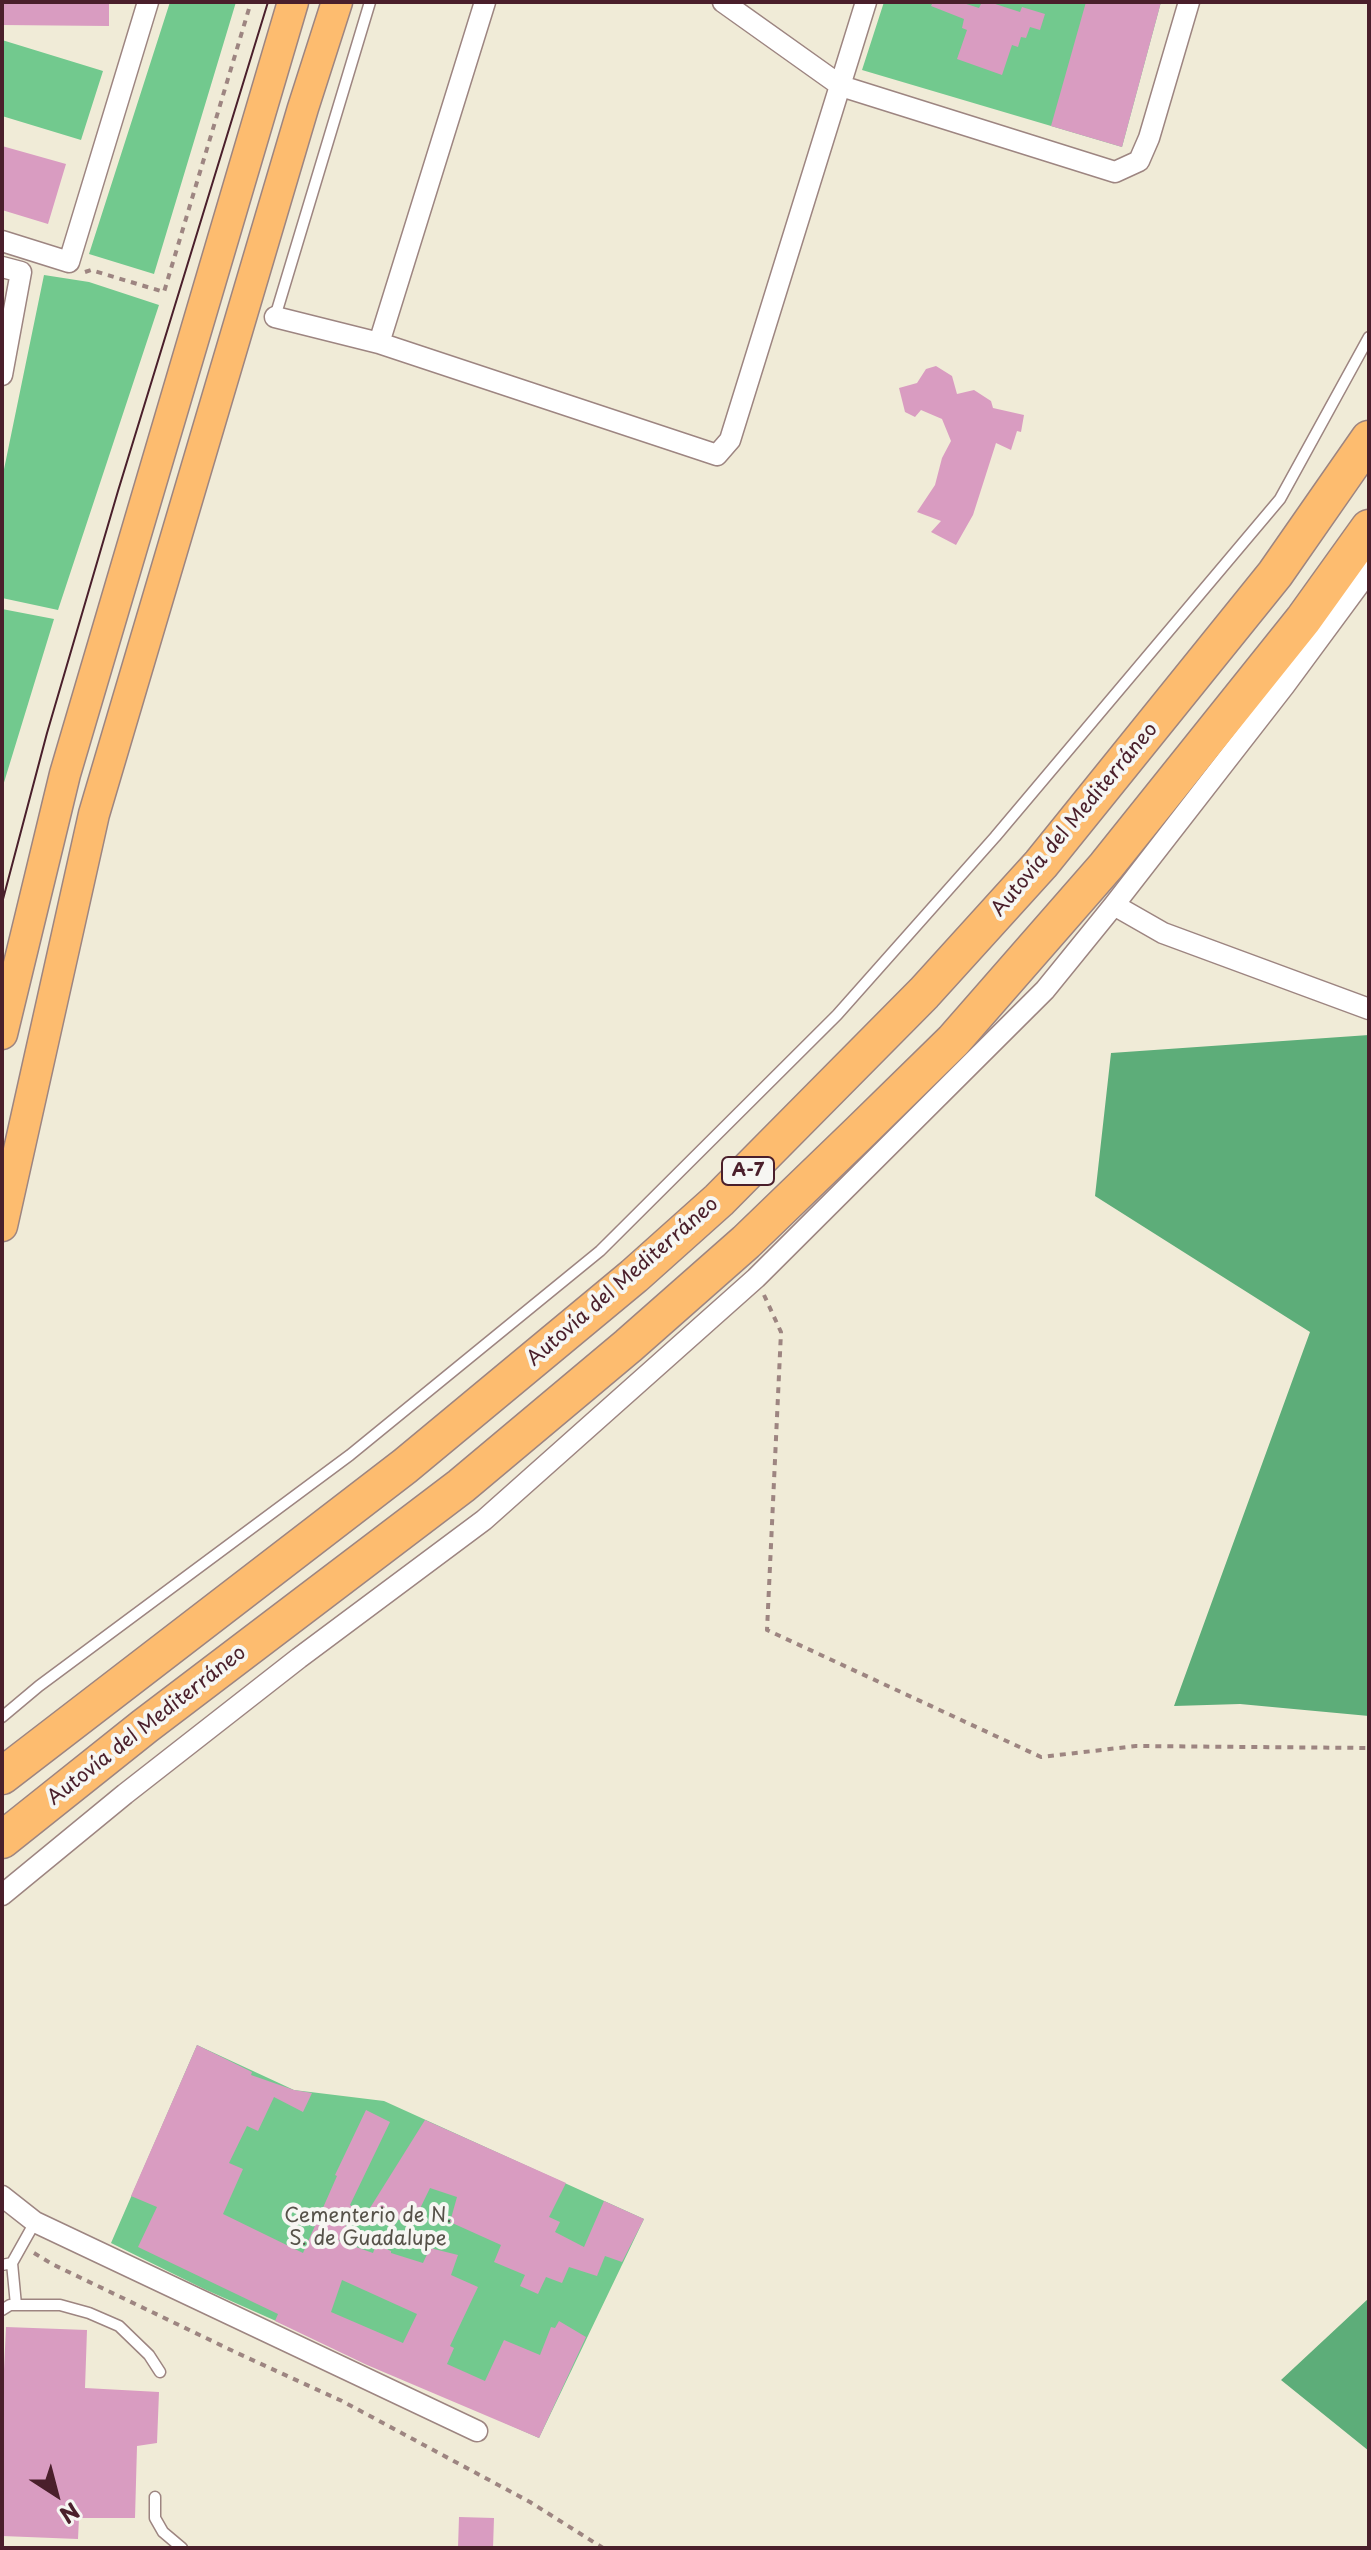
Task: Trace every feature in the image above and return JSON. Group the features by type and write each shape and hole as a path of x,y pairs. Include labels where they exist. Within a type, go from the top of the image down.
{"highway":[{"name":"Autovía del Mediterráneo","path":"2,1776 416,1457 634,1276 719,1200 924,993 1041,864 1275,574 1369,439"},
{"name":"Autovía del Mediterráneo","path":"2,1840 145,1726 461,1486 746,1242 953,1041 1097,877 1303,620 1369,528"}],"main road":[{"path":"2,1034 65,774 293,2"},
{"path":"2,1226 94,814 337,2"}],"street":[{"path":"2,241 72,269 148,2"},
{"path":"379,343 485,2"},
{"path":"723,2 841,86 1115,172 1139,161 1149,138 1189,2"},
{"path":"275,317 379,343 717,455 730,440 866,2"},
{"path":"2,375 12,270"},
{"path":"2,1895 286,1668 484,1520 756,1278 1045,990 1285,685 1369,571"},
{"path":"1114,905 1163,933 1369,1009"},
{"path":"2,2196 35,2222 477,2431"}],"lane":[{"path":"275,317 370,2"},
{"path":"2,1717 350,1455 600,1251 837,1015 995,837 1280,499 1369,337"},
{"path":"16,2305 7,2264 22,2246 35,2222"},
{"path":"2,2310 10,2305 60,2305 119,2326 149,2355 160,2372"},
{"path":"155,2497 155,2518 163,2532 182,2548"}],"path":[{"path":"72,269 91,270 164,292 251,2"},
{"path":"756,1278 781,1332 767,1630 1041,1757 1136,1746 1369,1748"},
{"path":"22,2246 52,2264 342,2401 530,2502 603,2548"}],"green space":[{"path":"170,2 236,2 154,274 89,254"},
{"path":"884,2 1161,2 1122,147 862,70"},
{"path":"2,40 103,71 81,140 2,116"},
{"path":"44,275 89,282 159,305 58,610 2,598 2,479"},
{"path":"2,609 54,619 2,789"},
{"path":"1369,1035 1369,1716 1240,1704 1174,1706 1310,1332 1095,1196 1111,1053"},
{"name":"Cementerio de N. S. de Guadalupe","path":"197,2045 294,2090 384,2101 644,2219 539,2438 204,2289 111,2243"},
{"path":"1369,2298 1369,2451 1281,2380"}],"building":[{"path":"2,2 109,2 109,26 2,25"},
{"path":"933,2 960,2 979,8 982,2 989,2 1020,12 1022,7 1045,14 1040,30 1030,27 1026,38 1021,37 1018,47 1012,45 1002,75 957,59 967,30 962,28 964,19 931,6"},
{"path":"1086,2 1161,2 1122,147 1051,126"},
{"path":"2,146 66,164 48,224 2,210"},
{"path":"936,366 952,376 957,394 974,390 991,401 993,408 1024,415 1021,432 1017,431 1011,450 996,443 973,515 956,545 931,532 941,521 917,512 935,485 942,458 951,441 942,419 921,410 915,417 905,412 899,388 917,383 926,369"},
{"path":"197,2045 252,2072 251,2075 312,2093 303,2112 274,2097 258,2131 247,2126 229,2163 243,2169 223,2214 303,2253 366,2110 390,2122 350,2205 354,2208 339,2241 373,2253 376,2245 423,2263 430,2248 458,2255 451,2275 478,2287 450,2346 454,2348 447,2364 485,2381 504,2340 540,2355 551,2327 555,2328 559,2321 586,2337 539,2438 367,2365 275,2321 278,2314 138,2247 157,2207 131,2196","holes":["342,2280 417,2314 403,2343 331,2312"]},
{"path":"425,2120 566,2183 549,2217 560,2222 555,2232 584,2247 604,2201 644,2219 622,2262 605,2256 597,2276 569,2267 562,2283 546,2277 538,2294 520,2286 525,2275 494,2262 501,2245 450,2222 457,2197 430,2188 412,2225 397,2219 394,2227 365,2216"},
{"path":"6,2327 87,2330 85,2388 159,2392 157,2443 137,2446 135,2518 79,2518 78,2539 2,2536"},
{"path":"459,2517 494,2518 493,2548 458,2548"}],"tram line":[{"path":"2,903 47,733 118,491 268,2"}]}
